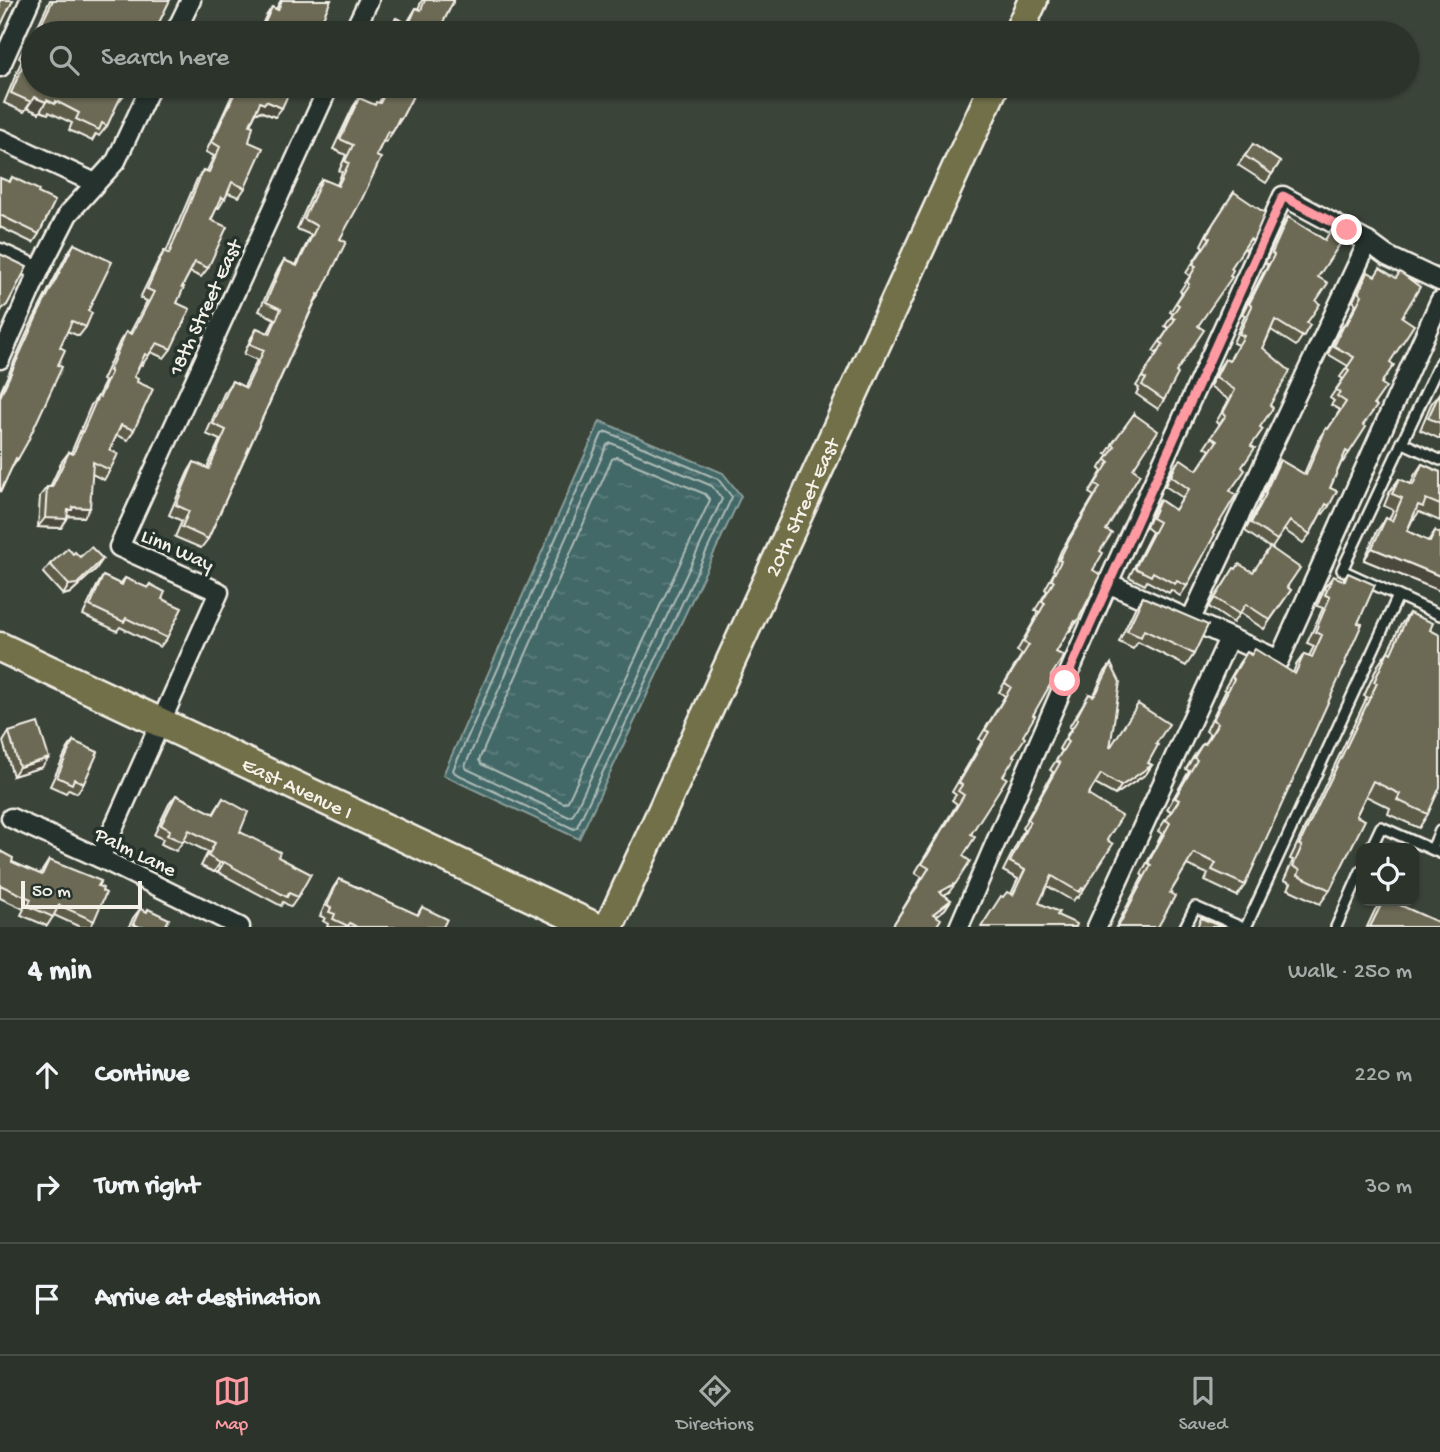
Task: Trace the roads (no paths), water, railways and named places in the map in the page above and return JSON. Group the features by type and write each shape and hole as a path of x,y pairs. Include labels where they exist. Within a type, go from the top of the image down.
{"main road":[{"path":"1023,21 1033,0"},
{"name":"20th Street East","path":"609,927 988,98"},
{"name":"East Avenue I","path":"0,647 596,927"}],"street":[{"path":"0,67 30,0"},
{"path":"181,21 191,0"},
{"path":"359,21 369,0"},
{"path":"0,359 68,214 116,161 145,98"},
{"name":"18th Street East","path":"119,547 324,98"},
{"path":"0,139 95,183"},
{"path":"959,927 1108,583 1283,196 1368,242 1387,256 1440,281"},
{"path":"1190,621 1368,242"},
{"path":"0,253 39,271"},
{"path":"1108,583 1279,660 1440,301"},
{"name":"Linn Way","path":"119,547 219,592 160,722"},
{"path":"1097,927 1229,638"},
{"path":"100,858 160,722"},
{"name":"Palm Lane","path":"11,818 100,858 216,922 240,927"}],"lane":[{"path":"1440,362 1342,570 1440,615"},
{"path":"1401,443 1440,460"},
{"path":"1246,927 1398,596"},
{"path":"1373,843 1381,827 1418,843"},
{"path":"1419,844 1436,851 1440,831"},
{"path":"1336,927 1356,882"},
{"path":"1185,927 1195,907 1241,927"}],"water":[{"path":"600,421 723,473 741,496 579,839 443,775"}]}
